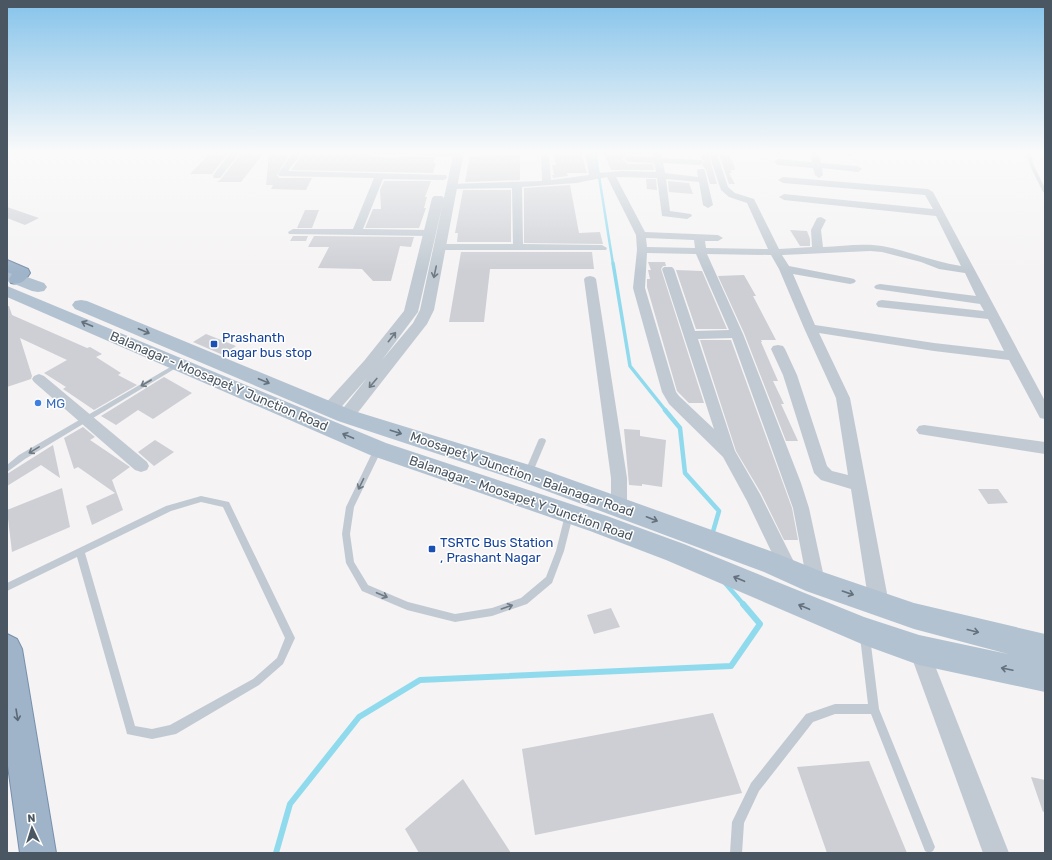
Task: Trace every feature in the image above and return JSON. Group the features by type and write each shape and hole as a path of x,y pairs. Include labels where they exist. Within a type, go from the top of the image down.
{"highway":[{"path":"7,649 38,853"}],"main road":[{"name":"Moosapet Y Junction - Balanagar Road","path":"10,277 338,412 528,474 619,507 682,542"},
{"name":"Balanagar - Moosapet Y Junction Road","path":"10,277 179,364 378,449 570,513 682,542 779,577 864,631 919,650 1040,662"},
{"path":"779,577 816,582 1040,662"}],"street":[{"path":"357,232 374,191"},
{"path":"338,412 370,365 411,312 430,233 444,191"},
{"path":"338,412 420,324 427,310 441,247 446,191"},
{"path":"517,191 518,248"},
{"path":"611,191 641,236 642,250 640,288 669,392 674,400 729,453"},
{"path":"663,191 665,214 687,216"},
{"path":"705,191 708,205"},
{"path":"728,191 732,195 751,201 775,252 785,269 810,328 843,398 879,604"},
{"path":"823,191 825,201"},
{"path":"924,191 928,192 940,213 984,301 1045,414"},
{"path":"784,197 940,213"},
{"path":"818,250 816,230 820,220"},
{"path":"293,232 430,233"},
{"path":"641,236 718,238"},
{"path":"699,237 701,252 737,334 793,483 801,508 816,582"},
{"path":"441,247 602,248"},
{"path":"642,250 775,252 882,249 925,260 939,266 969,270"},
{"path":"668,269 729,453 754,499 779,577"},
{"path":"785,269 850,281"},
{"path":"590,279 619,478 619,507"},
{"path":"880,287 984,301"},
{"path":"882,304 992,316"},
{"path":"810,328 934,348 1013,356"},
{"path":"690,335 737,334"},
{"path":"778,349 790,375 820,470 827,476 858,484"},
{"path":"39,380 141,466"},
{"path":"924,430 1045,448"},
{"path":"919,650 996,853"}],"lane":[{"path":"7,469 22,457 179,364"},
{"path":"528,474 542,441"},
{"path":"378,449 350,508 346,534 350,563 365,588 407,606 455,618 492,612 524,601 549,580 560,551 570,513"},
{"path":"7,587 169,508 201,499 226,504 290,638 280,661 256,682 172,730 152,734 131,730 80,552"},
{"path":"864,631 874,709 929,847"},
{"path":"736,853 738,822 755,787 810,718 835,709 874,709"}],"building":[{"path":"380,191 427,191 424,208 426,208 419,228 365,228 373,209 381,209"},
{"path":"463,191 511,191 511,242 457,242 458,233 455,233"},
{"path":"524,191 571,191 579,233 600,232 603,244 524,243"},
{"path":"692,191 693,194 669,192"},
{"path":"7,207 39,218 25,225 7,218"},
{"path":"305,210 319,210 312,228 297,228"},
{"path":"790,230 807,231 810,239 810,246 800,246"},
{"path":"293,236 308,236 306,241 290,241"},
{"path":"314,236 414,237 411,247 400,246 391,281 373,281 362,269 318,268 329,247 308,247"},
{"path":"461,252 592,252 594,269 490,269 484,322 449,322"},
{"path":"648,262 665,262 666,266 663,266 661,269 704,403 689,403 677,391 647,287 647,279 650,279 648,270 651,270"},
{"path":"676,270 702,271 727,329 696,329"},
{"path":"744,275 756,296 753,296 776,340 761,340 761,342 778,381 773,381 784,404 781,404 798,441 786,441 744,333 718,276"},
{"path":"7,306 9,306 12,315 87,348 90,347 102,354 96,357 121,373 118,375 137,385 94,410 63,389 66,387 44,373 67,360 20,338 32,376 31,379 7,387"},
{"name":"Prashanth nagar bus stop","path":"206,334 236,346 223,355 193,342"},
{"path":"700,340 731,340 792,508 798,540 784,540 761,493 736,451"},
{"path":"164,377 192,393 153,419 138,410 116,425 101,416"},
{"path":"83,427 95,437 90,440 130,467 112,480 123,510 92,525 86,506 115,493 78,467 74,469 64,438"},
{"path":"624,429 640,430 640,436 666,440 662,487 642,484 642,486 629,485"},
{"path":"155,440 174,452 154,466 138,452"},
{"path":"53,445 60,478 41,465 7,486 7,474"},
{"path":"62,488 70,527 12,552 7,510"},
{"path":"978,489 998,489 1008,503 988,504"},
{"path":"611,608 620,627 594,634 587,615"},
{"path":"713,713 742,793 535,835 522,749"},
{"path":"869,761 907,853 827,853 797,767"},
{"path":"1031,777 1045,780 1045,811 1043,812"},
{"path":"463,779 511,853 419,853 405,829"}],"waterway":[{"path":"601,191 613,264"},
{"path":"613,263 630,366 666,411"},
{"path":"665,410 680,428 685,473 719,511 712,535"},
{"path":"725,583 744,605"},
{"path":"276,853 290,804 359,717 420,680 731,666 760,624 743,604"}],"place":[{"name":"Prashanth nagar bus stop","path":"214,344"},
{"name":"MG","path":"38,403"},
{"name":"TSRTC Bus Station , Prashant Nagar","path":"432,549"}]}
